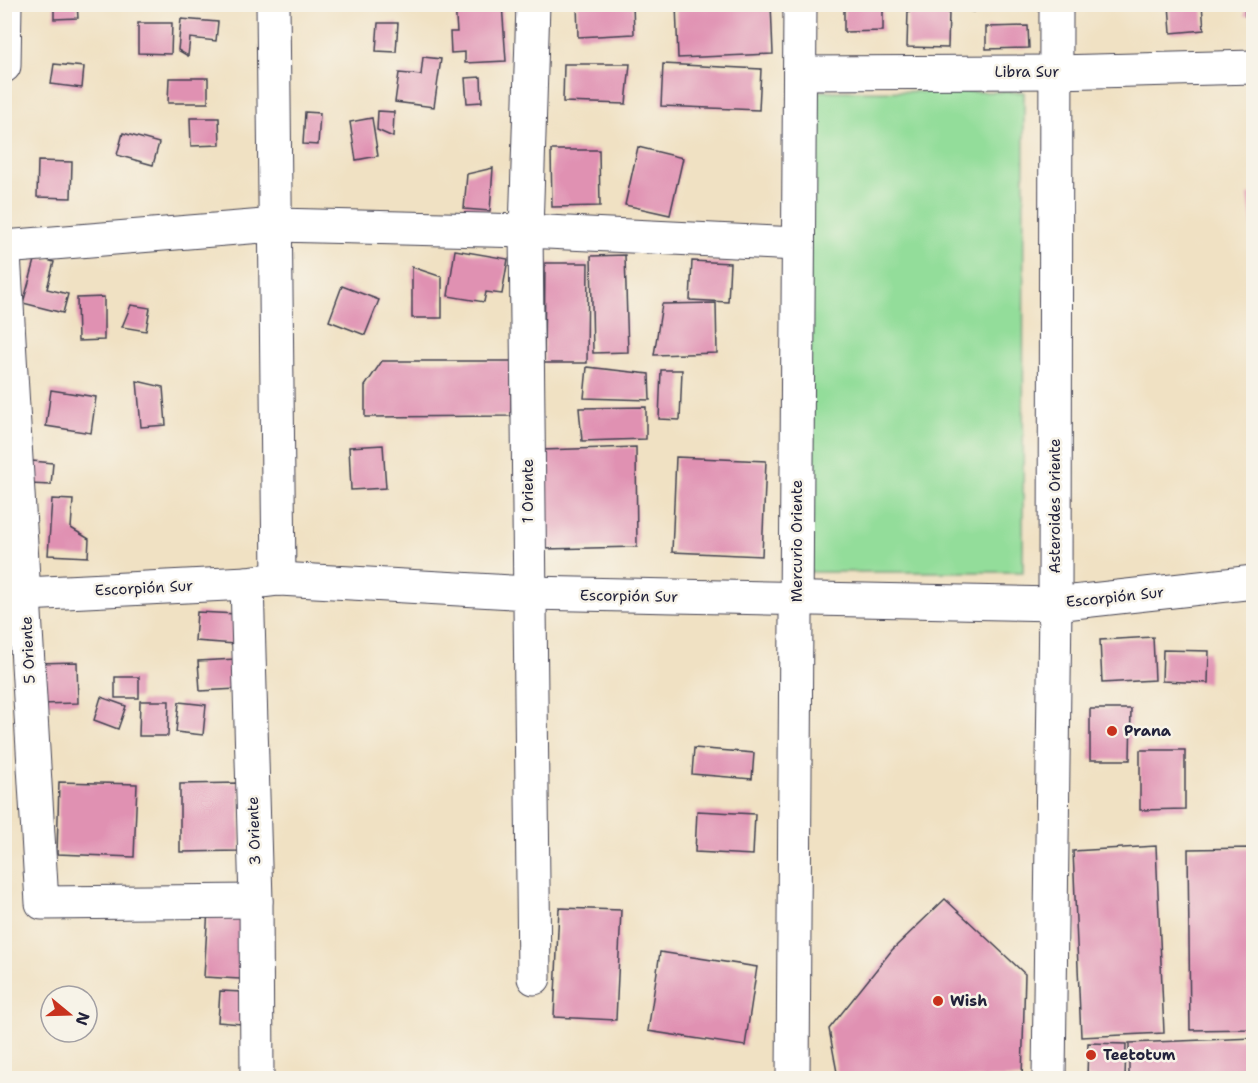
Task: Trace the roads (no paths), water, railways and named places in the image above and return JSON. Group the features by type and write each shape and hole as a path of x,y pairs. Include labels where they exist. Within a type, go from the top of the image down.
{"street":[{"path":"4,66 5,4"},
{"name":"3 Oriente","path":"257,1078 256,901 263,581 276,225 273,4"},
{"name":"1 Oriente","path":"533,4 526,231 528,594 534,978"},
{"name":"Mercurio Oriente","path":"793,1078 800,4"},
{"name":"Asteroides Oriente","path":"1049,1078 1055,604 1056,4"},
{"name":"Libra Sur","path":"800,73 1056,72 1254,67"},
{"path":"4,247 276,225 526,231 798,244"},
{"name":"5 Oriente","path":"4,254 15,593 42,903 256,901"},
{"name":"Escorpión Sur","path":"15,593 263,581 528,594 1055,604 1254,582"}],"place":[{"name":"Prana","path":"1112,731"},
{"name":"Wish","path":"938,1001"},
{"name":"Teetotum","path":"1091,1055"}]}
